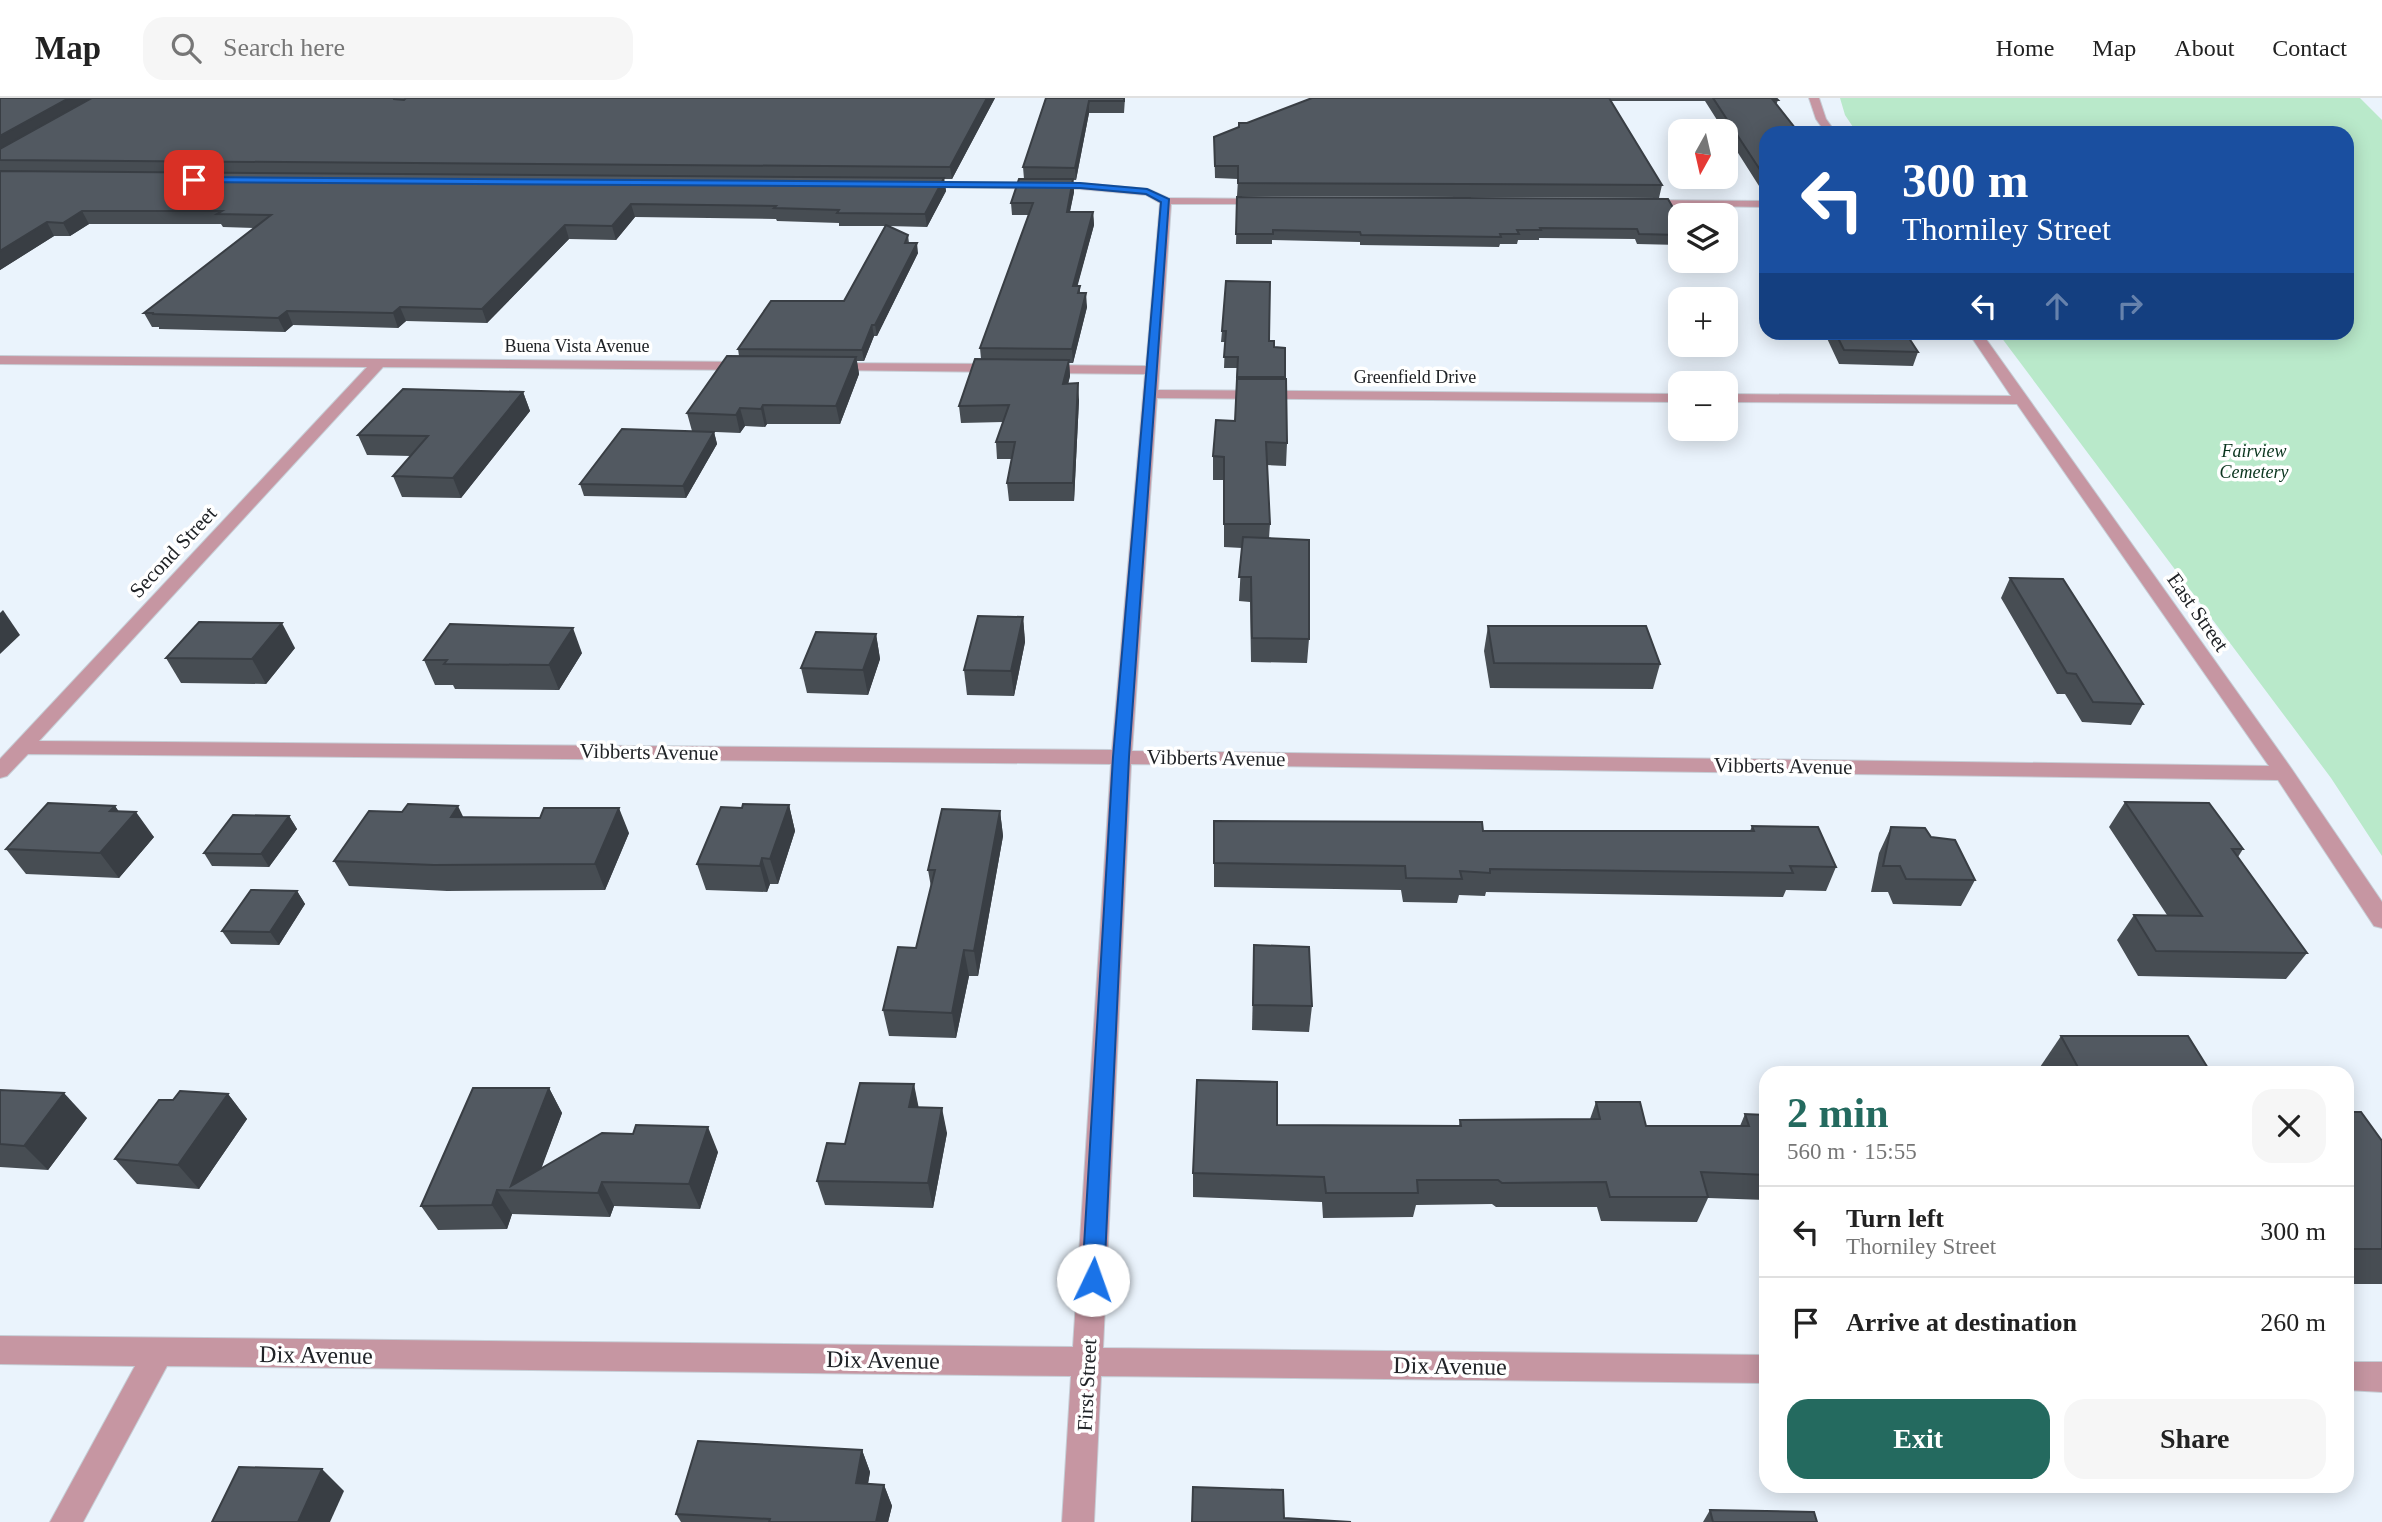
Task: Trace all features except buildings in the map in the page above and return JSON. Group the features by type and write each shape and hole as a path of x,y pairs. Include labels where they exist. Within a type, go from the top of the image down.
{"street":[{"path":"1814,98 1826,126"},
{"path":"900,185 1114,188 1147,192 1166,201 1273,201"},
{"name":"First Street","path":"1078,1522 1121,757 1166,201"},
{"path":"1628,203 1759,204"},
{"name":"East Street","path":"1980,340 2284,773 2382,920"},
{"name":"Buena Vista Avenue","path":"0,360 767,366"},
{"name":"Second Street","path":"0,771 379,363"},
{"path":"822,367 1154,370"},
{"name":"Greenfield Drive","path":"1150,394 1668,398"},
{"path":"1738,398 2022,400"},
{"name":"Vibberts Avenue","path":"22,747 1121,757 2284,773"},
{"name":"Dix Avenue","path":"0,1350 1759,1369"},
{"path":"66,1522 158,1353"},
{"path":"2354,1376 2382,1377"}],"green space":[{"name":"Fairview Cemetery","path":"1840,98 2360,98 2382,120 2382,856 2331,778 2003,340 2354,340 2354,126 1852,126 1845,115"}],"route":[{"path":"194,180 1080,186 1126,188 1147,192 1166,201 1121,757 1093,1280"}]}
